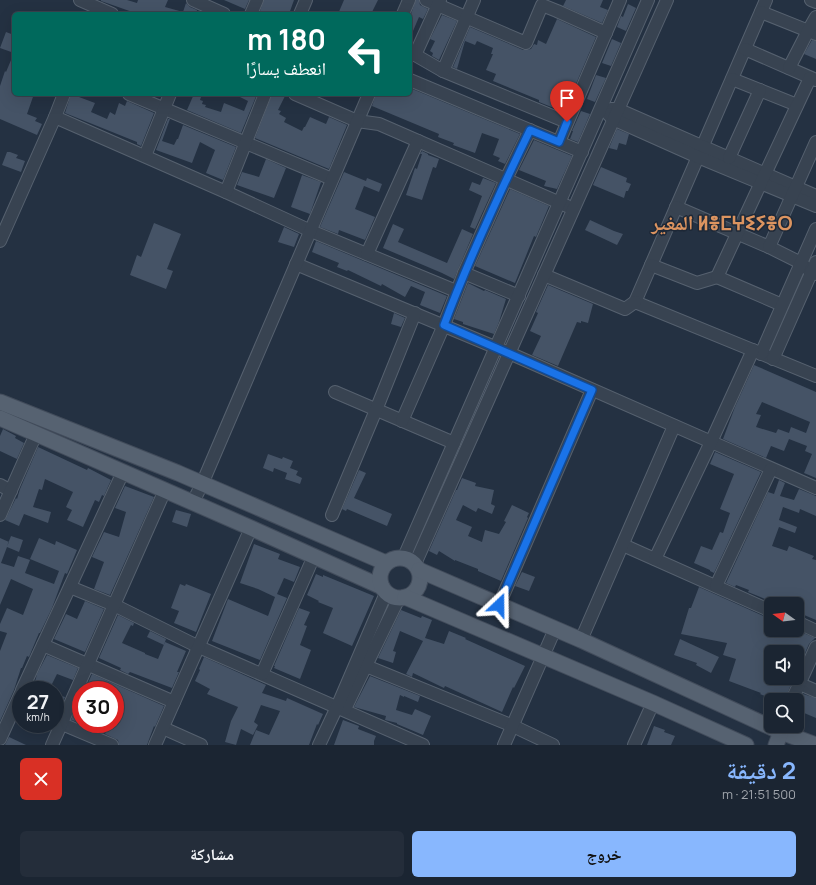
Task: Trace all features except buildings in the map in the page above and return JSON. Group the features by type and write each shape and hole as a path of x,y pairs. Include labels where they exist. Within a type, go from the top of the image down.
{"main road":[{"path":"0,402 202,484 386,563"},
{"path":"0,418 252,528 393,594 543,656 746,745"},
{"path":"413,564 420,576 420,583 417,590 412,594 393,594 380,581 382,568 391,559 398,557 413,564 499,605 581,640 780,734 810,744"}],"street":[{"path":"193,0 219,12"},
{"path":"252,12 257,0"},
{"path":"301,12 306,0"},
{"path":"404,12 410,0"},
{"path":"426,0 439,3 466,17 526,43 542,5 559,5 606,33"},
{"path":"443,71 474,0"},
{"path":"559,142 620,0"},
{"path":"413,564 454,443 648,0"},
{"path":"413,564 667,0"},
{"path":"544,275 625,309 635,302 766,0"},
{"path":"811,0 816,2"},
{"path":"439,3 413,53 443,71 567,122"},
{"path":"90,5 107,12"},
{"path":"761,12 812,33"},
{"path":"789,68 812,33 816,16"},
{"path":"717,277 797,106 813,79 745,49"},
{"path":"732,79 797,106"},
{"path":"412,81 582,152"},
{"path":"729,158 760,90"},
{"path":"0,241 63,96"},
{"path":"134,96 245,144 332,179"},
{"path":"145,156 169,96"},
{"path":"226,192 264,96"},
{"path":"300,96 358,122 379,124 573,209"},
{"path":"193,502 368,96"},
{"path":"601,107 700,152 794,192 816,206"},
{"path":"55,117 226,192 310,231 456,291"},
{"path":"402,421 444,325 456,291 506,179 530,130"},
{"path":"367,254 418,141"},
{"path":"769,247 816,142"},
{"path":"700,152 729,158 763,178"},
{"path":"794,192 816,196"},
{"path":"676,207 769,247 814,269 773,359"},
{"path":"655,559 711,442 782,305 816,229"},
{"path":"296,264 444,325 816,488"},
{"path":"651,265 697,283 717,277 782,305"},
{"path":"464,273 519,296"},
{"path":"635,302 816,376"},
{"path":"332,515 415,313"},
{"path":"499,605 592,390"},
{"path":"335,392 454,443"},
{"path":"581,640 674,426"},
{"path":"0,514 5,488 36,434"},
{"path":"716,586 771,469"},
{"path":"26,681 123,472"},
{"path":"64,711 88,665 165,490"},
{"path":"155,745 252,528"},
{"path":"623,545 764,608"},
{"path":"262,674 314,556"},
{"path":"70,587 114,605 199,646 423,745"},
{"path":"320,745 366,666 393,594"},
{"path":"329,745 341,709 393,594"},
{"path":"804,625 816,631"},
{"path":"504,745 555,629"},
{"path":"43,645 174,702"},
{"path":"804,674 816,646"},
{"path":"366,666 513,726 553,745"},
{"path":"802,685 816,691"},
{"path":"634,745 652,703"},
{"path":"1,735 12,716"},
{"path":"64,725 112,745"},
{"path":"163,728 201,745"},
{"path":"52,745 55,733"}],"district":[{"name":"المغير ⵍⴻⵎⵖⵉⵢⴻⵔ","path":"722,223"}],"route":[{"path":"499,605 592,390 444,325 456,291 506,179 530,130 559,142 567,122"}]}
